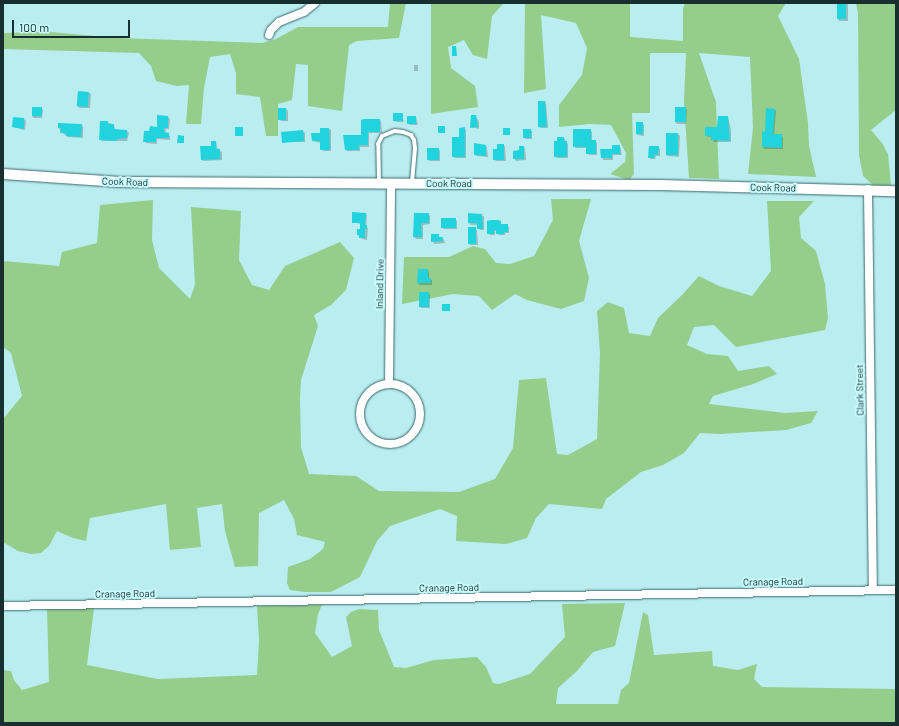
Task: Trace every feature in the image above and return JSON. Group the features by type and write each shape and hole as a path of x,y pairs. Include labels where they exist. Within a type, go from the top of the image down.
{"street":[{"path":"269,35 270,30 279,22 304,12 314,3"},
{"name":"Cook Road","path":"3,174 120,182 646,185 868,189 896,191"},
{"name":"Inland Drive","path":"389,384 391,184"},
{"name":"Clark Street","path":"868,189 872,590"},
{"path":"389,384 399,386 412,394 418,403 420,414 416,430 409,438 395,444 378,442 369,436 361,422 361,407 365,398 379,386 389,384"},
{"name":"Cranage Road","path":"3,606 896,590"}],"lane":[{"path":"379,184 378,144 382,136 395,131 411,135 414,140 415,148 412,184"}],"green space":[{"path":"390,3 406,3 399,38 357,41 349,45 342,111 308,106 308,65 296,64 292,100 278,104 278,136 266,136 260,97 236,94 236,73 230,54 210,57 204,88 201,124 186,124 189,85 177,86 156,81 151,66 139,53 3,49 3,33 50,32 118,38 262,43 276,39 298,27 388,27"},
{"path":"431,3 504,3 492,16 487,59 473,55 464,40 448,47 451,68 475,86 478,107 431,114"},
{"path":"525,3 630,3 630,37 683,41 683,9 685,3 786,3 778,16 799,59 808,123 809,146 816,177 748,174 753,128 750,57 699,53 716,102 719,179 689,178 684,101 686,53 650,53 650,113 632,113 634,174 629,180 610,174 625,162 626,153 611,125 589,124 559,127 559,105 582,75 587,48 576,23 541,15 546,89 524,93"},
{"path":"856,3 896,3 896,110 871,130 882,143 888,154 891,185 873,185 863,176 859,155 858,13"},
{"path":"551,199 591,199 579,241 589,278 584,301 561,309 527,300 515,294 492,310 479,296 453,294 402,304 404,257 449,257 473,246 485,249 496,263 510,264 534,256 553,220"},
{"path":"153,200 152,240 159,268 190,299 195,285 191,207 241,211 239,260 252,285 269,290 285,266 340,242 354,258 346,290 331,305 314,315 318,326 301,380 300,399 301,447 309,474 356,476 379,491 459,492 495,479 513,448 519,380 546,378 557,454 568,455 597,439 600,353 597,311 608,302 624,308 629,333 650,336 658,318 699,276 719,286 752,296 771,271 767,201 814,201 799,217 801,238 816,251 825,284 828,318 825,330 736,347 714,325 694,327 687,345 707,354 728,356 738,371 769,366 777,374 753,384 713,396 709,404 785,413 818,411 811,423 786,430 720,434 700,433 684,453 663,465 641,472 606,499 602,509 549,504 536,518 527,538 506,544 456,541 457,516 440,509 390,526 377,541 360,577 331,592 305,592 290,590 287,583 288,567 310,559 323,549 325,542 297,535 294,519 284,500 259,513 258,566 235,567 225,531 222,504 197,508 201,547 170,550 166,504 90,518 86,541 73,538 57,531 49,546 41,553 31,554 18,551 3,542 3,419 22,396 11,353 3,347 3,261 59,266 62,252 97,243 100,205"},
{"path":"625,603 615,646 593,652 577,671 558,688 556,704 618,704 621,690 629,683 643,612 648,615 654,655 712,651 713,666 738,670 757,664 754,679 762,687 896,689 896,723 3,723 3,670 11,671 14,680 22,690 49,682 47,609 94,608 87,665 158,679 257,675 259,640 257,606 322,605 318,614 315,633 332,657 352,646 346,617 351,612 359,609 378,610 379,630 394,667 406,668 434,660 477,657 486,667 493,683 499,684 530,674 565,637 562,604"}],"building":[{"path":"837,3 846,3 846,19 837,19"},
{"path":"452,46 456,46 457,56 452,56"},
{"path":"78,91 89,92 88,107 77,106"},
{"path":"538,101 545,101 547,127 538,127"},
{"path":"32,107 42,107 42,116 32,116"},
{"path":"675,107 686,107 686,122 675,122"},
{"path":"278,108 286,108 286,120 278,120"},
{"path":"766,108 775,109 773,134 782,134 782,148 762,147 762,132 765,131"},
{"path":"393,113 403,113 403,121 393,121"},
{"path":"157,115 168,116 168,128 164,128 164,132 169,133 169,138 156,138 156,142 143,142 144,131 149,131 150,126 157,127"},
{"path":"471,115 476,115 478,127 470,128"},
{"path":"407,116 416,116 416,124 407,124"},
{"path":"718,116 728,116 730,141 711,140 711,136 705,136 705,127 717,127"},
{"path":"13,117 24,118 24,129 12,127"},
{"path":"380,119 380,132 368,132 368,145 359,145 359,150 345,150 343,135 361,135 361,120"},
{"path":"100,121 108,121 108,124 114,124 114,129 127,130 127,138 117,139 116,141 99,140"},
{"path":"636,122 643,122 643,134 636,134"},
{"path":"58,123 82,124 81,137 66,136 66,133 60,133 61,128 58,128"},
{"path":"438,126 445,126 445,133 438,133"},
{"path":"235,127 243,127 243,136 235,136"},
{"path":"465,127 465,157 452,157 452,137 459,137 459,128"},
{"path":"320,128 329,128 330,150 320,150 320,141 312,141 311,133 320,133"},
{"path":"503,128 510,128 510,135 503,135"},
{"path":"523,129 531,129 531,138 523,138"},
{"path":"573,129 591,129 591,140 596,140 596,154 586,154 586,147 573,147"},
{"path":"303,130 304,141 282,143 281,132"},
{"path":"666,133 678,133 678,155 666,155"},
{"path":"178,135 184,136 184,143 177,143"},
{"path":"557,137 564,137 564,141 567,141 567,157 554,157 554,141 557,141"},
{"path":"211,141 216,141 216,149 220,149 220,159 201,160 200,146 211,146"},
{"path":"474,143 486,145 486,156 474,155"},
{"path":"497,144 504,144 504,160 493,160 493,149 497,149"},
{"path":"612,145 620,145 620,154 612,154 612,158 601,158 600,149 612,149"},
{"path":"519,146 524,146 524,159 513,159 513,151 519,150"},
{"path":"649,146 659,146 658,155 654,155 654,158 648,158"},
{"path":"427,148 439,148 439,160 427,160"},
{"path":"352,212 366,213 365,225 367,225 367,229 365,229 365,238 359,238 359,235 357,235 357,229 360,229 360,223 352,223"},
{"path":"414,213 429,213 429,223 421,223 422,237 413,237"},
{"path":"468,213 482,214 483,229 477,229 477,223 468,223"},
{"path":"441,218 456,218 456,228 441,228"},
{"path":"487,221 501,221 501,224 508,224 508,232 504,232 504,234 496,234 496,230 494,230 494,234 487,234"},
{"path":"468,227 476,227 476,244 468,244"},
{"path":"431,234 439,234 439,237 443,237 443,241 431,242"},
{"path":"418,269 428,269 428,278 431,278 431,283 417,283"},
{"path":"419,292 429,292 429,307 419,307"},
{"path":"442,304 450,304 450,311 442,311"}]}
